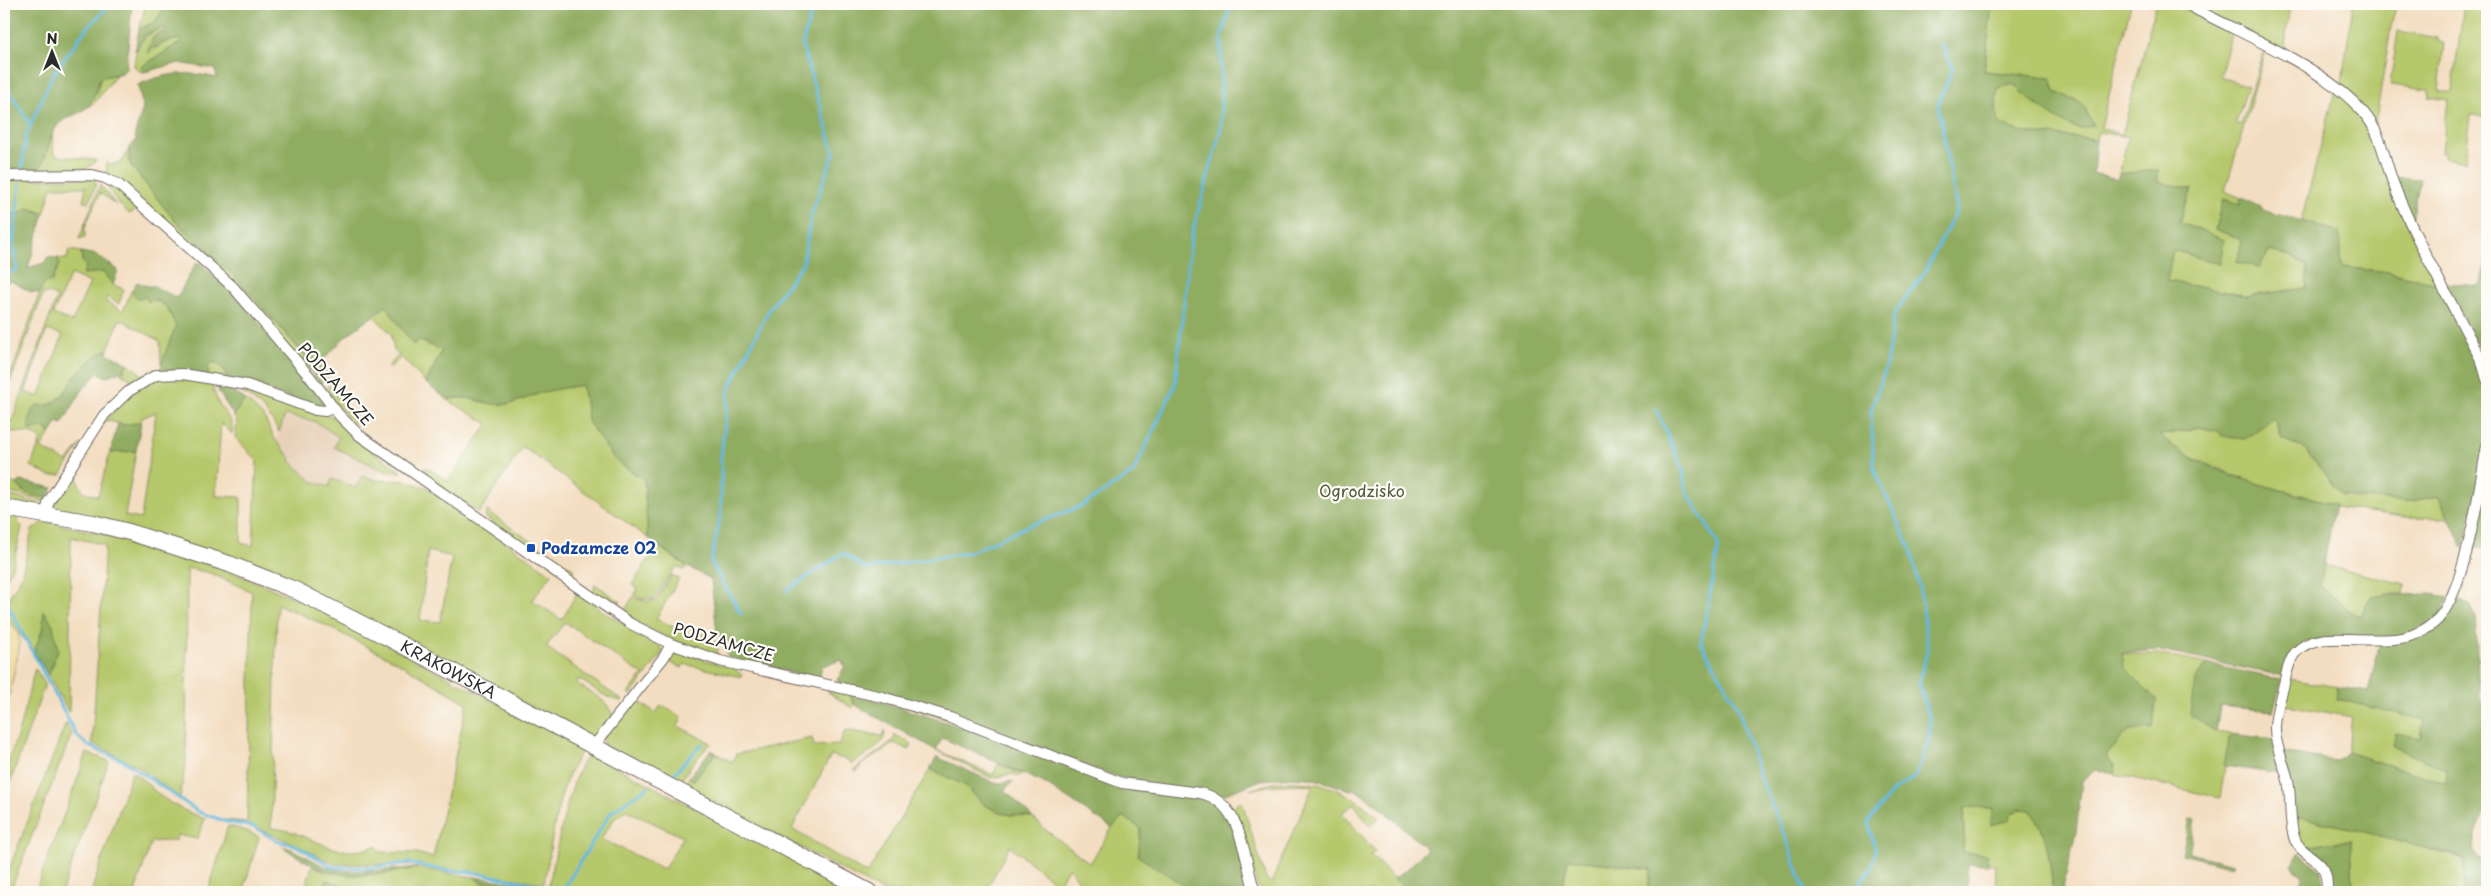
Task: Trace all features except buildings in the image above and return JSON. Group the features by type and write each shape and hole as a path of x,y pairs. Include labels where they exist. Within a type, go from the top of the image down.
{"main road":[{"name":"KRAKOWSKA","path":"4,508 46,514 129,532 228,564 294,590 391,639 868,892"}],"street":[{"path":"2186,4 2305,67 2363,112 2377,135 2395,188 2482,362 2487,379"},
{"name":"PODZAMCZE","path":"4,176 87,174 105,178 119,185 232,287 310,377 332,408 353,430 372,446 620,618 671,644 722,661 914,706 1122,782 1200,793 1213,797 1225,805 1234,818 1255,892"},
{"path":"46,514 53,494 104,415 129,391 156,375 183,374 247,386 316,410 325,411 332,408"},
{"path":"2327,892 2322,868 2301,849 2294,836 2288,780 2275,734 2276,713 2292,658 2299,649 2314,642 2338,639 2404,639 2422,631 2437,620 2447,606 2464,559 2475,515 2487,446"},
{"path":"593,747 664,657 671,644"}],"shaded area":[{"path":"285,415 314,421 339,437 334,447 380,469 375,480 362,476 356,488 333,479 329,487 312,481 290,461 276,441"}],"green space":[{"path":"4,4 132,4 126,69 122,73 100,78 91,102 86,108 56,127 39,169 24,173 4,172"},
{"path":"146,4 167,4 156,22 139,29"},
{"name":"Ogrodzisko","path":"167,4 1922,4 1937,10 1938,4 1992,4 1984,71 2051,78 2055,92 2076,100 2084,106 2093,125 2081,128 2068,124 2051,115 2014,84 1997,88 1996,109 1999,124 2026,133 2096,139 2093,173 2117,179 2119,174 2158,170 2158,182 2192,189 2179,222 2224,240 2220,264 2173,250 2167,281 2247,296 2307,288 2307,266 2291,256 2270,251 2259,267 2237,262 2242,240 2215,229 2223,199 2240,204 2241,198 2245,198 2261,207 2262,210 2339,232 2341,267 2389,272 2441,285 2480,361 2487,385 2487,426 2477,488 2463,548 2439,496 2406,502 2342,496 2304,448 2282,439 2274,418 2245,439 2222,436 2218,431 2198,427 2189,431 2160,434 2175,447 2194,459 2217,469 2267,486 2335,504 2320,586 2354,614 2361,616 2371,596 2430,594 2449,597 2440,614 2408,637 2305,642 2283,676 2156,650 2122,653 2124,667 2156,699 2153,728 2129,730 2106,756 2114,765 2115,774 2095,770 2082,781 2076,832 2062,892 2053,892 2045,838 2036,818 2030,810 2022,809 2011,813 2010,820 1991,825 1993,808 1965,807 1963,852 1987,855 1988,864 1968,864 1966,892 1648,892 1651,869 1568,859 1562,892 1402,892 1403,888 1394,879 1427,849 1375,803 1354,789 1351,790 1311,778 1292,777 1261,780 1220,796 1122,778 839,683 837,681 845,666 841,660 822,666 819,679 728,657 724,643 717,633 711,579 688,567 648,538 644,480 615,460 589,423 582,385 544,392 517,402 499,405 464,398 448,400 426,383 442,350 419,340 413,345 386,306 345,337 323,360 328,376 320,384 301,360 307,357 238,280 176,222 130,163 129,153 131,146 136,140 135,134 143,108 138,85 158,77 177,74 196,74 217,78 215,69 179,63 144,72 141,67 181,42 181,39 161,43 147,53 154,36 166,30 165,27 145,35 135,51 139,29 155,22"},
{"path":"1992,4 2131,4 2101,128 2122,135 2156,4 2181,4 2232,31 2220,77 2248,86 2236,123 2241,125 2265,48 2297,65 2266,50 2225,191 2241,198 2240,204 2223,199 2215,229 2243,240 2237,262 2259,267 2270,251 2291,256 2307,266 2307,288 2247,296 2166,281 2173,250 2220,264 2223,240 2179,222 2192,189 2157,182 2157,170 2119,174 2128,137 2098,132 2096,139 2026,133 1999,124 1996,109 1997,88 2014,84 2051,115 2068,124 2081,128 2092,125 2084,106 2076,100 2055,92 2051,78 1984,71"},
{"path":"2189,4 2290,4 2284,53"},
{"path":"2353,4 2402,4 2401,7 2396,8 2392,21 2375,125 2341,89"},
{"path":"2464,4 2487,4 2487,117 2471,115 2465,162 2444,158 2445,152 2442,152 2448,100 2429,97 2429,89 2390,85 2398,31 2438,38 2438,41 2444,43 2439,92 2452,92"},
{"path":"165,27 156,49 168,41 182,39 181,42 141,67 144,72 139,71 134,66 139,45 151,33"},
{"path":"2301,67 2340,92 2360,112 2372,130 2397,201 2441,285 2389,272 2340,267 2339,232 2301,221 2335,91"},
{"path":"106,75 116,75 96,101 87,108 91,98 97,92 100,78"},
{"path":"52,134 54,153 58,156 96,160 85,169 77,171 35,171 41,166"},
{"path":"130,147 128,159 132,167 176,222 238,280 307,358 301,360 133,191 106,173 107,162 111,165 122,162"},
{"path":"2393,177 2420,179 2412,220"},
{"path":"87,178 95,180 96,185 89,202 83,201 86,187 52,187 44,214 31,209 26,210 4,223 4,193 10,185 4,185 4,180"},
{"path":"100,185 116,205 100,193 85,227 85,237 79,239"},
{"path":"107,186 116,189 136,205 137,210 129,214 118,203"},
{"path":"29,208 44,214 28,268 44,263 48,257 57,258 60,263 52,281 44,283 40,293 31,292 11,281 4,284 5,224 11,214 18,214"},
{"path":"69,250 81,252 82,261 87,266 83,274 103,272 113,285 124,289 119,304 107,297 105,301 123,311 131,292 138,299 147,296 167,307 176,326 167,355 161,363 160,341 120,319 108,349 79,371 67,392 48,406 37,405 30,430 46,428 50,434 41,448 67,462 81,444 61,475 50,476 31,466 41,439 33,434 4,431 4,421 12,421 57,297 49,293 43,294 4,399 4,394 42,286 44,283 52,281 60,263 57,258 67,259","holes":["71,274 90,283 72,322 53,314","47,330 63,335 39,397 25,392"]},
{"path":"81,252 97,255 118,270 113,285 103,272 83,274 86,266 82,261"},
{"path":"2487,258 2487,351 2483,358 2446,283 2480,286"},
{"path":"196,263 200,263 240,301 316,391 323,404 321,407 227,378 224,369 214,362 208,366 208,376 161,370 176,326 169,311 162,303 154,300 148,302 146,297 138,299 131,292 137,282 147,286 154,286 177,298"},
{"path":"386,306 413,344 418,340 442,350 426,383 401,357 389,369 387,367 399,355 394,351 391,334 373,315"},
{"path":"108,349 107,353 129,364 125,366 124,371 107,377 98,373 83,389 62,424 58,422 50,434 46,428 30,430 30,417 34,407 52,404 58,400 82,368"},
{"path":"214,362 224,369 227,378 208,376 208,365"},
{"path":"129,364 145,377 132,384 130,379 121,373 125,366"},
{"path":"165,376 210,382 219,404 232,423 232,434 221,423 216,496 241,497 241,543 253,546 257,461 235,437 237,424 234,416 240,405 246,400 264,417 276,441 291,458 290,461 312,481 329,487 332,479 356,488 362,476 375,480 407,481 426,487 552,574 532,600 562,620 577,592 608,615 659,644 663,652 631,695 628,693 643,675 565,622 546,647 623,701 611,699 578,679 577,684 604,702 613,717 592,739 333,603 55,510 51,503 76,460 82,459 90,437 131,392","holes":["156,412 141,519 125,516 136,451 110,453 98,496 84,492 81,487 78,478 81,464 106,420 124,425 141,422 142,418","428,551 452,557 440,622 420,620"]},
{"path":"222,385 246,400 240,405 234,416 218,391 219,386"},
{"path":"229,385 331,416 360,442 402,472 387,472 334,447 339,437 314,421 285,415 279,432 258,404"},
{"path":"329,385 345,408 359,421 353,423 324,390"},
{"path":"582,385 589,423 615,460 644,480 648,538 523,447 479,513 423,474 426,467 448,481 488,424 448,400 464,398 499,405 517,402 539,393"},
{"path":"2275,418 2282,439 2304,448 2342,496 2406,502 2439,496 2449,518 2403,517 2335,507 2335,504 2251,482 2178,452 2159,434 2189,431 2198,427 2218,431"},
{"path":"141,422 136,451 110,453 118,424 124,425"},
{"path":"2487,461 2487,548 2470,548"},
{"path":"4,481 16,484 25,493 48,497 46,502 4,491"},
{"path":"21,481 53,488 48,497 38,497 26,492 16,484"},
{"path":"4,494 41,504 43,507 4,502"},
{"path":"487,511 550,554 546,560 534,552 536,548 532,545 529,548 485,517"},
{"path":"4,514 15,517 22,527 13,565 4,585"},
{"path":"48,522 146,544 209,564 271,588 325,612 582,748 566,781 561,797 544,883 418,865 334,864 297,845 254,827 225,820 247,822 252,592 210,573 187,568 186,761 180,798 137,766 92,743 105,545 71,537 69,713 48,675 54,664 53,625 44,612 42,631 34,652 4,614 4,605 21,578 32,530 41,523","holes":["277,604 325,625 395,661 467,703 433,858 417,853 380,852 376,845 363,850 349,851 336,849 297,834 271,828"]},
{"path":"657,546 686,566 684,570 676,566 654,599 642,599 634,595 638,589 632,585"},
{"path":"553,555 575,570 574,572 569,570 566,575 549,563"},
{"path":"2323,565 2405,584 2404,594 2387,594 2361,616 2354,615 2320,586"},
{"path":"672,575 679,579 656,619 697,638 701,632 709,636 716,643 717,656 676,642 622,615 633,597 647,602 656,600"},
{"path":"595,584 621,602 615,610 593,594"},
{"path":"2454,599 2470,605 2475,615 2479,692 2487,718 2487,799 2474,844 2475,852 2479,858 2487,863 2487,892 2464,892 2464,858 2354,829 2295,816 2282,752 2336,761 2347,752 2446,783 2447,770 2393,747 2396,733 2421,738 2424,720 2337,699 2339,687 2368,692 2380,643 2418,637"},
{"path":"44,611 53,625 58,651 48,675 34,652 42,631"},
{"path":"677,652 733,668 742,675 741,677 684,664 682,668 667,661 668,658 670,660"},
{"path":"2122,654 2157,654 2207,664 2195,679 2216,732 2230,734 2220,798 2115,774 2114,765 2106,756 2129,730 2153,728 2156,699 2124,667"},
{"path":"2207,664 2282,680 2273,711 2220,706 2216,732 2190,714 2195,679"},
{"path":"35,668 45,684 4,800 4,773 18,734"},
{"path":"2288,679 2339,687 2338,699 2424,720 2421,738 2447,770 2447,784 2347,752 2352,717 2281,704"},
{"path":"828,689 849,693 854,705 852,708 828,692"},
{"path":"849,693 1001,740 1130,788 1207,799 1221,808 1232,825 1251,892 1194,892 1138,856 1141,829 1123,816 1112,828 1044,783 942,738 936,750 855,705"},
{"path":"635,699 656,713 661,705 682,717 678,726 711,743 692,764 680,783 603,744 604,735"},
{"path":"66,723 72,733 10,892 4,892 4,882"},
{"path":"845,730 882,736 885,730 885,736 878,746 851,764 849,761 831,755 792,829 867,874 930,769 966,786 984,805 1004,814 1032,817 1047,831 1090,863 1122,815 1142,829 1194,892 1087,892 1069,867 1058,885 1010,846 985,892 884,892 685,786 689,777 693,781 716,753 732,762 736,754 812,738 814,746 839,745"},
{"path":"2230,734 2273,739 2280,774 2224,766"},
{"path":"895,735 912,744 909,750 894,743 861,765 857,772 854,770 894,740"},
{"path":"711,750 716,753 693,781 689,777"},
{"path":"936,750 993,775 998,764 1022,774 1019,776 1013,774 991,778"},
{"path":"87,753 109,761 62,891 79,892 35,892"},
{"path":"591,754 855,892 547,892 570,794 584,761","holes":["626,810 683,837 664,869 601,839 614,819"]},
{"path":"937,757 997,784 1013,781 1005,790 1032,817 1004,814 984,805 966,786 930,769"},
{"path":"132,772 167,801 205,819 197,839 177,835 176,840 151,842 135,892 91,892"},
{"path":"1276,782 1307,783 1332,788 1355,799 1379,818 1370,826 1354,804 1342,813 1375,851 1371,855 1403,888 1402,892 1260,892 1245,838 1232,807 1242,802 1266,879 1271,883 1313,786 1300,784 1266,786 1250,790"},
{"path":"1965,807 1993,808 1991,824 2009,820 2011,813 2022,809 2030,810 2036,818 2045,838 2053,892 1995,892 1996,864 1988,864 1987,855 1963,852"},
{"path":"2295,816 2354,829 2464,859 2464,892 2353,892 2351,840 2303,847 2299,842"},
{"path":"2190,819 2195,820 2189,853 2233,864 2232,867 2182,854"},
{"path":"228,826 247,831 259,837 243,892 208,892"},
{"path":"2351,840 2353,892 2329,892 2326,870 2303,847"},
{"path":"282,846 335,869 364,871 417,868 378,874 346,875 316,866"},
{"path":"2300,853 2320,870 2325,892 2297,892 2303,875 2291,865"},
{"path":"1567,859 1651,869 1648,892 1562,892"},
{"path":"312,866 327,872 348,875 383,874 417,868 474,877 482,883 488,884 517,883 535,885 533,892 349,892 350,887 326,880 322,892 304,892"},
{"path":"474,877 515,883 506,886 494,885 482,882"},
{"path":"326,880 350,888 349,892 322,892"}],"sand":[{"path":"4,614 18,632 20,644 4,713"}],"waterway":[{"path":"22,167 26,136 52,76 86,29 111,4"},
{"path":"741,614 711,562 721,513 721,457 729,389 769,310 803,263 811,215 834,153 802,45 814,4"},
{"path":"786,591 843,553 866,569 971,552 1028,526 1082,506 1133,473 1175,385 1191,238 1221,128 1221,38 1231,4"},
{"path":"1852,892 1871,869 1876,852 1868,822 1893,791 1915,777 1929,740 1930,720 1919,683 1928,648 1922,601 1911,550 1874,469 1871,410 1886,367 1894,314 1923,275 1957,210 1938,104 1953,68 1941,43"},
{"path":"4,69 11,94 30,124"},
{"path":"4,276 17,269 13,243 20,183"},
{"path":"1656,409 1683,470 1685,488 1719,546 1701,642 1738,708 1758,772 1785,835 1805,892"},
{"path":"4,598 77,736 87,745 124,761 199,812 227,822 254,827 277,841 295,845 333,867 371,868 407,863 443,870 471,872 539,885"},
{"path":"671,777 702,744"},
{"path":"554,887 562,888 566,885 611,812 648,787"}],"place":[{"name":"Podzamcze 02","path":"531,548"}]}
